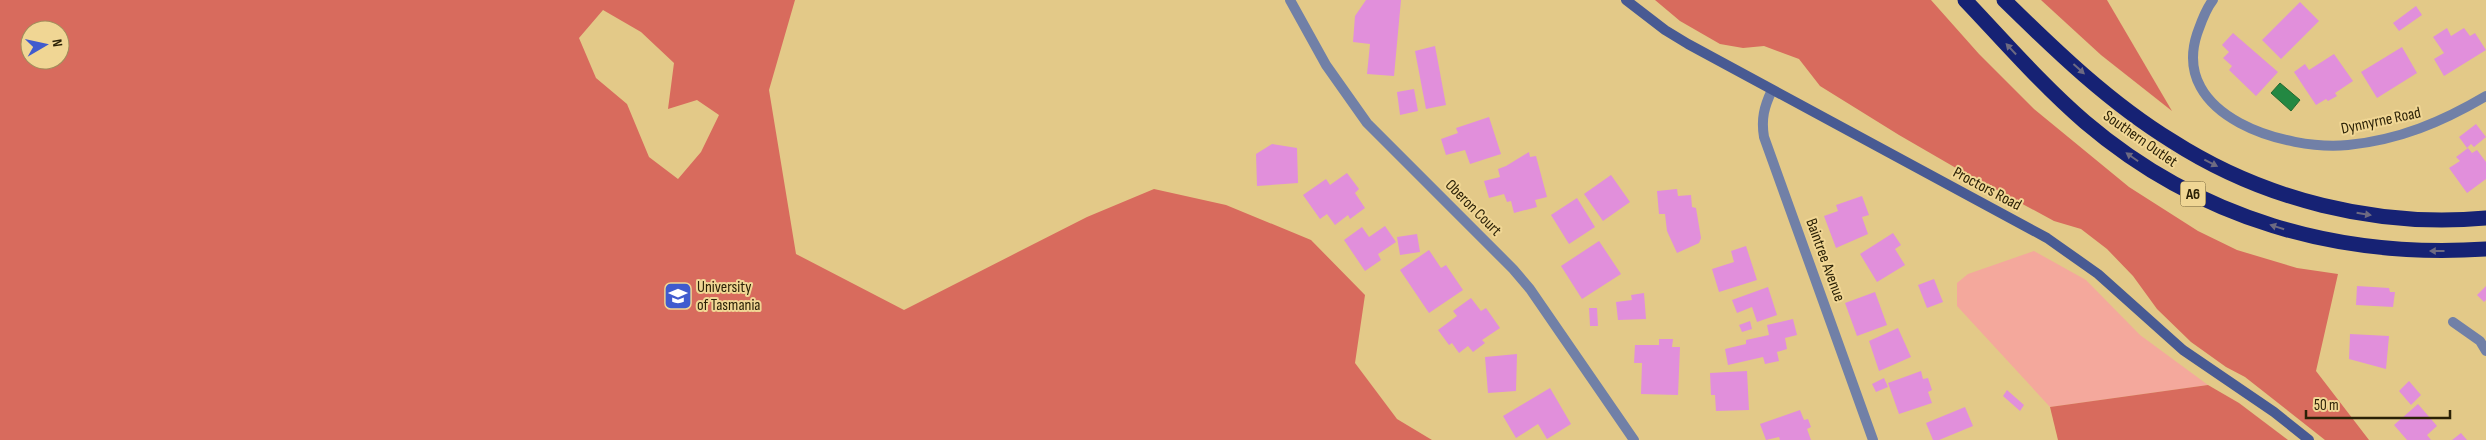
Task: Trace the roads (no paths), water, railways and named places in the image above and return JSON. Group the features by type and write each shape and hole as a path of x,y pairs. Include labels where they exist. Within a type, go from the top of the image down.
{"highway":[{"name":"Southern Outlet","path":"1965,0 2036,75 2084,121 2140,163 2199,197 2263,223 2328,241 2396,250 2486,249"},
{"name":"Southern Outlet","path":"2004,0 2091,80 2138,118 2172,141 2233,174 2299,199 2364,214 2432,220 2486,218"}],"street":[{"name":"Oberon Court","path":"1290,0 1326,65 1356,108 1380,137 1513,269 1530,289 1634,440"},
{"name":"Proctors Road","path":"1626,0 1665,30 1772,90 2047,238 2098,274 2172,342 2274,412 2309,440"},
{"name":"Dynnyrne Road","path":"2213,0 2201,22 2194,43 2193,60 2197,78 2216,108 2232,120 2246,127 2266,134 2309,144 2347,145 2404,135 2430,126 2486,96"},
{"name":"Baintree Avenue","path":"1772,90 1763,110 1764,138 1873,440"},
{"path":"2453,322 2480,341 2486,351"}],"place":[{"name":"University of Tasmania","path":"678,296"}]}
